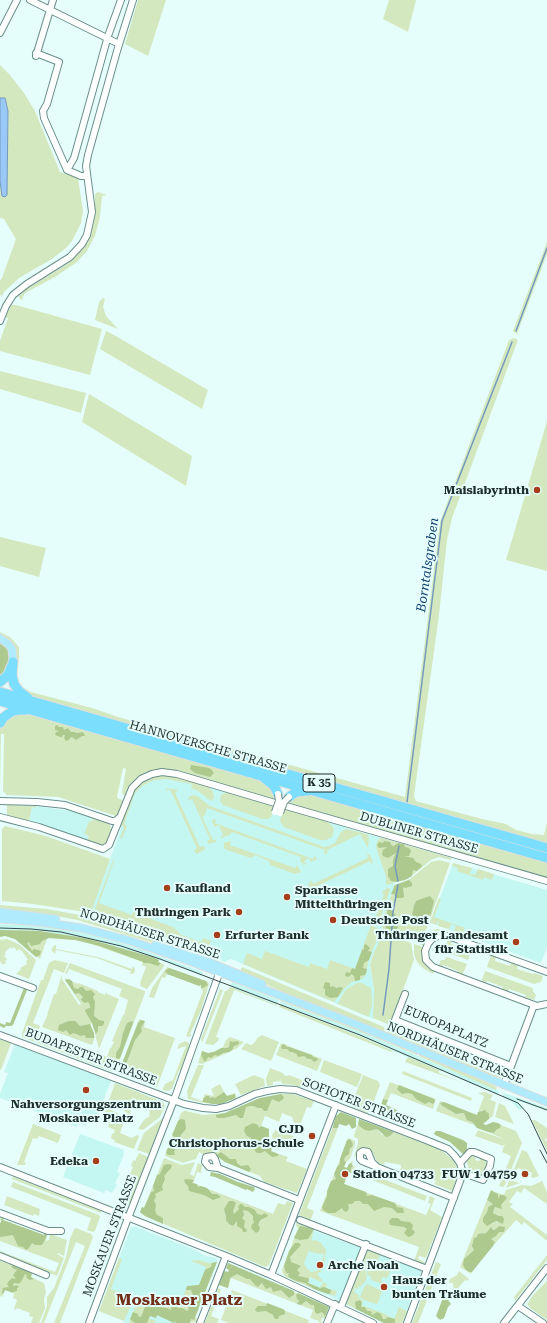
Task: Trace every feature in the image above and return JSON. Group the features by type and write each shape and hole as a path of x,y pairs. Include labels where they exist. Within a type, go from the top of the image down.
{"highway":[{"path":"0,682 8,675 13,662"},
{"path":"13,662 13,681 16,688 37,707"},
{"name":"HANNOVERSCHE STRASSE","path":"0,692 37,707 317,792 547,858"},
{"name":"HANNOVERSCHE STRASSE","path":"0,701 37,707 547,848"},
{"path":"0,723 4,717 11,712 37,707"},
{"path":"256,773 276,789 277,798"},
{"path":"287,801 298,792 317,792"}],"main road":[{"path":"0,638 12,649 13,662"},
{"name":"NORDHÄUSER STRASSE","path":"0,912 38,916 93,926 182,953 221,970"},
{"name":"NORDHÄUSER STRASSE","path":"0,919 40,922 93,930 221,970 285,994 309,1006 547,1102"}],"street":[{"path":"0,33 17,0"},
{"path":"30,0 119,44"},
{"path":"53,0 36,55 59,62 47,104 43,111 46,123 67,170 81,176 87,176"},
{"path":"67,170 74,158 108,38 121,0"},
{"path":"0,321 6,306 13,295 27,284 70,257 82,244 87,235 92,212 86,166 88,155 133,0"},
{"path":"86,114 98,117"},
{"path":"0,817 103,849 109,844 128,796 134,785 147,776 162,772 177,774 277,798 279,802 278,813 284,802 287,801"},
{"name":"DUBLINER STRASSE","path":"287,801 547,881"},
{"path":"0,802 37,802 65,806 112,821 115,821 120,817"},
{"path":"547,971 448,936 435,937 426,947 425,957 433,967 534,1005 539,1006 547,1004"},
{"path":"174,1100 221,970"},
{"path":"0,976 33,988"},
{"name":"EUROPAPLATZ","path":"405,994 395,1020 511,1066"},
{"path":"504,1085 534,1005"},
{"name":"BUDAPESTER STRASSE","path":"0,1035 174,1100"},
{"name":"SOFIOTER STRASSE","path":"174,1100 192,1106 216,1109 229,1106 262,1092 274,1089 300,1091 443,1147 454,1155 460,1162"},
{"name":"MOSKAUER STRASSE","path":"89,1323 128,1217 174,1100"},
{"path":"271,1275 336,1105"},
{"path":"407,1323 463,1173 460,1162 470,1152 474,1152 491,1159 491,1164 483,1180 463,1173"},
{"path":"376,1166 454,1198"},
{"path":"0,1167 226,1256 335,1304 373,1323"},
{"path":"218,1168 299,1200"},
{"path":"0,1213 48,1231 61,1231"},
{"path":"300,1220 366,1244 427,1269"},
{"path":"342,1308 366,1244"},
{"path":"0,1256 46,1275"},
{"path":"200,1323 226,1256"},
{"path":"504,1323 547,1268"},
{"path":"327,1323 335,1304"},
{"path":"518,1306 543,1323"}],"shaded area":[{"path":"171,776 230,792 282,814 320,818 350,829 382,838 395,885 385,912 382,929 384,931 370,964 374,989 373,1019 231,959 224,962 221,960 219,955 208,951 138,927 90,914 121,829 119,825 128,802 141,782"},
{"path":"36,806 78,812 93,818 91,822 89,822 85,834 89,836 87,842 29,822 32,807"},
{"path":"453,863 547,890 547,947 541,963 430,922"},
{"path":"0,924 44,926 83,932 135,947 203,972 202,976 152,957 85,938 39,931 0,930"},
{"path":"232,982 279,1000 277,1005 230,987"},
{"path":"281,1001 371,1036 499,1091 498,1095 364,1038 280,1005"},
{"path":"15,1044 111,1081 94,1121 89,1119 86,1126 78,1123 77,1127 0,1098 0,1094 8,1073 4,1072"},
{"path":"504,1093 547,1108 547,1111 516,1100 524,1108 519,1110 511,1101 502,1097"},
{"path":"80,1134 124,1150 124,1154 117,1172 120,1173 115,1183 117,1184 112,1193 106,1190 104,1193 63,1177"},
{"name":"Arche Noah","path":"297,1222 312,1228 312,1230 361,1248 340,1301 284,1275 299,1229 296,1224"},
{"path":"131,1227 136,1227 193,1249 206,1256 217,1258 217,1262 194,1320 191,1319 190,1323 124,1323 124,1321 99,1311"},
{"name":"Haus der bunten Träume","path":"368,1250 422,1270 402,1323 384,1323 346,1304 365,1253"}],"green space":[{"path":"138,0 166,0 148,56 125,44"},
{"path":"389,0 416,0 408,32 383,19"},
{"path":"0,65 24,93 35,111 60,172 78,178 83,211 81,223 72,241 66,248 52,259 19,278 4,292 2,296 0,295 0,280 16,239 4,219 0,218 0,181 5,197 7,195 8,111 5,98 0,98"},
{"path":"98,192 107,195 102,196 100,217 95,236 87,251 77,262 55,277 25,293 22,299 23,301 19,298 19,296 25,290 67,264 80,251 87,241 92,230 95,209 95,194"},
{"path":"547,242 547,254 517,334 513,331"},
{"path":"103,298 105,299 103,307 106,316 118,329 95,320 99,302"},
{"path":"12,305 102,329 90,375 0,351 0,341 8,318 5,317"},
{"path":"106,331 208,390 202,409 100,349"},
{"path":"514,338 518,340 452,518 447,540 439,615 414,796 416,801 506,824 516,830 532,834 544,835 547,822 547,843 113,721 95,714 26,694 19,688 14,673 16,651 13,644 6,637 0,635 0,632 10,637 19,647 17,672 19,683 31,692 405,797 440,522 509,340"},
{"path":"0,371 86,393 81,413 0,389"},
{"path":"89,394 192,456 186,486 82,422"},
{"name":"Maislabyrinth","path":"547,421 547,571 506,560"},
{"path":"0,537 46,548 39,577 0,566"},
{"path":"0,642 7,648 10,655 9,666 0,678"},
{"path":"26,714 263,781 267,783 276,797 276,800 166,769 153,770 140,776 131,784 125,796 122,792 126,769 123,768 117,797 124,800 120,811 116,816 58,797 7,795 3,791 4,734 1,734 0,792 0,728 10,715"},
{"path":"57,725 59,727 63,727 64,730 68,728 71,732 83,732 85,736 82,736 76,740 72,737 66,741 64,738 65,735 60,737 55,735 56,732 59,731 55,730 55,726"},
{"path":"191,765 209,768 214,773 210,777 195,773 190,769"},
{"path":"163,775 208,786 213,792 214,798 211,801 198,791 191,788 192,784 166,779 154,780 142,786 135,793 124,824 127,826 122,839 120,838 124,828 120,823 134,789 147,779"},
{"path":"167,788 178,790 175,793 200,847 204,846 205,849 197,854 194,850 197,848 170,789 166,791"},
{"path":"230,792 275,805 271,817 268,819 262,819 223,805 220,801 221,795"},
{"path":"306,794 547,862 547,877 287,803 292,797"},
{"path":"193,795 197,796 210,806 324,847 335,843 341,832 346,829 367,834 369,837 368,848 360,834 327,850 328,853 324,854 325,850 207,808 205,815 202,817 213,840 216,840 216,842 209,844 207,841 210,839 192,799 188,801 189,797"},
{"path":"7,805 36,806 36,808 32,807 29,821 33,823 7,816"},
{"path":"285,808 327,821 334,830 332,837 326,840 320,840 284,827 280,819"},
{"path":"87,815 107,822 110,825 112,831 108,841 104,845 102,846 87,842 89,836 84,834 89,821 91,822 93,819"},
{"path":"213,819 216,820 215,823 313,859 315,856 317,859 311,862 309,858 304,861 306,864 304,865 300,861 301,857 232,832 230,835 221,838 220,837 223,835 219,825 215,827 212,822"},
{"path":"5,826 46,836 110,859 91,913 2,901 2,829"},
{"path":"380,838 452,858 451,860 439,857 431,860 409,878 387,885 386,876 376,847 377,841"},
{"path":"231,841 230,845 295,868 297,865 301,872 295,874 270,865 269,861 255,855 251,858 224,848 224,843"},
{"path":"384,841 390,842 391,845 394,846 398,843 404,844 405,847 409,848 411,851 409,856 404,856 413,858 422,866 417,871 413,870 412,876 405,880 396,882 391,881 388,876 388,869 393,866 393,860 396,853 388,858 383,856 383,850 387,847 379,848 377,845 379,842 383,843"},
{"path":"367,854 370,855 373,862 372,864 370,861 315,887 316,891 311,891 308,885 310,882 312,881 313,884 368,858"},
{"path":"114,858 99,903 132,915 133,912 173,927 179,932 179,934 201,942 204,938 211,941 208,951 120,921 94,915 93,914"},
{"path":"439,860 450,863 426,930 412,941 384,931 382,921 395,885 410,879 431,862"},
{"path":"453,863 472,868 470,874 475,875 478,869 494,874 492,880 484,877 483,880 457,871 458,868 452,866"},
{"path":"409,880 412,883 412,886 405,888 403,887 404,897 396,898 394,894 391,894 395,885"},
{"path":"387,888 390,890 379,923 377,924 372,922 373,919 375,919 384,894 382,893"},
{"path":"430,896 434,901 431,914 429,916 428,923 423,925 420,924 412,914 416,901"},
{"path":"439,898 441,899 434,917 465,928 463,931 472,934 471,937 454,931 456,926 451,924 449,929 438,926 439,920 436,925 430,922"},
{"path":"0,905 47,909 91,917 189,948 188,951 185,950 184,952 77,920 40,913 3,909 0,908"},
{"path":"387,908 395,914 396,917 394,919 398,926 397,930 386,928 385,924 388,916 386,914 388,912 386,910"},
{"path":"371,925 377,928 380,933 369,958 366,974 362,979 352,982 345,988 334,1002 243,964 247,953 262,959 265,951 309,967 310,963 327,969 330,960 355,969"},
{"path":"437,929 448,931 447,934 430,938 424,946 415,942 422,935"},
{"path":"0,930 39,931 85,938 152,957 159,960 158,962 161,963 158,966 143,963 100,946 75,940 49,938 36,945 31,946 29,942 27,943 32,951 34,949 41,951 40,955 36,957 15,939 5,936 0,937"},
{"path":"18,930 39,931 85,938 152,957 165,965 147,989 140,986 146,967 142,965 143,962 88,943 75,940 49,938 47,939 40,959 16,939 9,937"},
{"path":"386,934 411,943 414,960 390,1025 373,1018 374,989 370,964 382,935"},
{"path":"7,939 20,945 36,960 29,979 16,974 21,969 20,968 27,964 26,961 28,960 19,949 17,951 14,947 12,949 11,947 5,952 6,954 4,956 7,959 5,961 6,963 3,965 0,961 0,940"},
{"path":"448,939 452,941 451,944 467,950 469,947 472,948 468,960 449,953 448,949 445,947"},
{"path":"366,944 370,948 368,951 372,952 369,960 364,963 363,968 367,969 366,973 365,975 360,976 360,980 355,981 354,976 351,974 347,977 345,975 346,972 350,973 352,968 355,969 362,950 364,949 364,945"},
{"path":"414,944 423,947 423,959 429,968 435,970 433,974 424,969 417,962 414,954"},
{"path":"55,945 56,949 98,957 132,969 133,966 135,971 133,974 130,974 131,971 97,958 56,950 55,954 52,951 52,948"},
{"path":"491,955 496,957 495,961 510,966 511,963 518,965 517,969 543,976 541,982 534,984 487,967"},
{"path":"447,957 467,964 462,976 457,974 458,971 443,965 442,968 438,967 441,960 444,960"},
{"path":"55,960 68,963 64,973 54,969 33,1023 40,1026 37,1035 51,1042 52,1041 78,1052 95,1057 97,1051 99,1052 95,1065 22,1037 22,1033 41,980 43,980 49,963"},
{"path":"70,963 145,991 115,1072 97,1066 101,1055 107,1057 114,1042 112,1041 124,1015 128,1000 119,996 122,989 69,969 67,974 65,973"},
{"path":"167,967 208,982 209,984 201,1010 190,1034 192,1035 189,1037 186,1036 203,991 201,989 202,986 167,974 165,978 162,977 154,998 149,997 152,988"},
{"path":"242,967 384,1027 385,1030 383,1032 291,996 240,972"},
{"path":"169,968 206,981 208,985 201,988 201,985 199,986 167,974 165,971"},
{"path":"485,971 533,988 536,995 534,1000 525,997 526,995 509,989 508,992 502,990 503,987 487,981 485,984 481,983"},
{"path":"62,974 62,979 79,1005 81,1004 65,978 105,995 105,993 119,999 99,1049 92,1023 90,1025 95,1037 92,1045 42,1027 54,994 56,994"},
{"path":"69,979 72,981 74,988 78,989 83,987 86,991 91,990 95,994 93,997 95,1002 94,1016 99,1020 104,1021 102,1026 98,1026 98,1031 96,1034 85,1011 86,1009 90,1008 90,1005 88,1002 85,1003 82,1001 81,999 83,997 79,993 75,994 65,980"},
{"path":"325,982 330,983 330,987 333,986 336,988 343,988 338,997 330,998 325,995 325,989 323,988"},
{"path":"357,983 362,983 371,988 372,1004 369,1017 338,1004 347,989"},
{"path":"230,987 277,1006 234,990 216,1037 219,1038 218,1041 213,1045 205,1044 225,991"},
{"path":"24,988 27,990 13,1025 6,1026 4,1028 0,1026 0,1023 5,1025 6,1022 10,1023"},
{"path":"220,989 223,990 202,1043 201,1039"},
{"path":"282,999 418,1052 417,1055 281,1001"},
{"path":"280,1005 393,1051 391,1052 279,1007"},
{"path":"139,1019 145,1021 144,1027 175,1038 157,1087 126,1076 127,1070 121,1066"},
{"path":"141,1020 145,1021 141,1028 142,1031 135,1040 125,1067 121,1066 138,1023"},
{"path":"69,1021 75,1021 80,1026 90,1024 94,1033 94,1038 86,1038 85,1035 80,1036 73,1033 70,1035 66,1030 63,1032 58,1030 59,1025"},
{"path":"132,1021 133,1023 120,1058 118,1059 116,1058 116,1053 120,1047 123,1033 127,1023"},
{"path":"389,1028 504,1077 499,1078 492,1076 388,1034 387,1031"},
{"path":"262,1035 279,1042 271,1061 241,1049 246,1043 251,1045 253,1044 257,1038"},
{"path":"230,1037 244,1042 236,1049 202,1064 198,1063 202,1051 208,1053 219,1050"},
{"path":"0,1039 11,1043 1,1070 0,1069"},
{"path":"185,1041 189,1043 190,1047 181,1071 179,1070 172,1089 168,1091 162,1090 165,1084 173,1080 186,1046 177,1049 179,1044"},
{"path":"230,1041 237,1041 239,1044 234,1046 229,1052 218,1056 215,1055 211,1058 208,1057 206,1061 204,1061 201,1055 202,1051 208,1053 214,1052 221,1048 227,1048 229,1047"},
{"path":"281,1043 322,1059 317,1071 276,1055"},
{"path":"284,1044 287,1047 312,1055 318,1060 314,1062 304,1056 299,1057 297,1054 290,1052 287,1049 282,1049 281,1047"},
{"path":"420,1053 497,1087 496,1090 419,1056"},
{"path":"408,1057 439,1070 439,1073 463,1083 405,1062"},
{"path":"324,1060 362,1074 357,1087 320,1072"},
{"path":"198,1065 204,1065 191,1097 202,1101 205,1094 214,1096 211,1089 220,1084 226,1096 235,1093 237,1098 221,1104 204,1103 188,1099 187,1091"},
{"path":"270,1068 283,1073 284,1075 289,1075 304,1081 301,1087 282,1084 281,1081 273,1082 273,1085 267,1086 266,1079"},
{"path":"403,1071 472,1098 471,1101 402,1074"},
{"path":"254,1075 264,1079 265,1086 241,1095 235,1084"},
{"path":"363,1075 378,1081 380,1085 370,1111 367,1113 351,1106"},
{"path":"390,1082 436,1099 433,1109 391,1093 388,1100 383,1099"},
{"path":"115,1083 163,1102 165,1106 160,1117 143,1130 138,1129 144,1120 150,1116 148,1107 145,1104 141,1104 139,1101 137,1102 135,1100 129,1105 131,1107 129,1109 131,1111 130,1116 121,1108 122,1103 119,1102 117,1107 113,1105 109,1100"},
{"path":"399,1085 434,1099 435,1101 433,1104 429,1102 425,1104 416,1099 412,1094 402,1094 397,1089"},
{"path":"224,1092 227,1096 235,1094 235,1098 221,1104 203,1102 203,1099 206,1096 215,1098"},
{"path":"485,1092 493,1095 490,1100 496,1102 493,1116 489,1119 489,1114 482,1110 478,1112 484,1096 478,1093"},
{"path":"281,1094 293,1094 314,1101 311,1108 307,1107 300,1125 294,1123 292,1117 282,1113 279,1122 265,1116 261,1126 269,1129 269,1139 273,1146 271,1151 288,1157 286,1161 307,1169 297,1193 264,1182 260,1176 225,1162 211,1153 205,1155 199,1152 196,1159 183,1163 165,1156 181,1113 184,1111 203,1115 225,1113 260,1098"},
{"path":"281,1094 284,1097 283,1099 279,1102 272,1099 267,1111 264,1111 262,1108 250,1106 246,1107 243,1118 236,1115 224,1118 217,1118 216,1116 260,1098"},
{"path":"383,1099 388,1100 386,1105 397,1110 400,1116 406,1117 409,1122 407,1124 379,1112"},
{"path":"440,1101 444,1102 440,1103 441,1105 456,1114 464,1113 474,1125 436,1111"},
{"path":"444,1102 477,1115 478,1112 485,1110 489,1114 489,1119 483,1124 486,1125 493,1122 498,1123 501,1125 500,1128 494,1133 477,1128 472,1122 467,1120 464,1113 456,1114 441,1105 440,1103"},
{"path":"499,1103 505,1106 514,1124 495,1117"},
{"path":"106,1108 118,1113 124,1122 120,1133 132,1138 137,1135 139,1136 134,1149 114,1142 115,1141 111,1138 115,1130 108,1127 109,1124 101,1121"},
{"path":"341,1112 356,1118 356,1127 352,1129 349,1124 346,1126 339,1124 338,1128 333,1128 336,1116"},
{"path":"163,1118 149,1154 137,1150 144,1133"},
{"path":"181,1119 185,1120 186,1129 180,1136 182,1138 176,1147 174,1152 175,1155 168,1155 166,1153 167,1149 173,1145 175,1138 172,1135 178,1121"},
{"path":"359,1119 394,1132 390,1136 386,1137 377,1129 369,1131 365,1130 359,1126"},
{"path":"532,1120 535,1120 547,1128 547,1137 545,1140 547,1141 547,1151"},
{"path":"253,1123 258,1125 259,1128 261,1126 269,1129 269,1137 264,1137 263,1139 267,1141 268,1146 272,1148 271,1151 278,1154 278,1156 272,1157 265,1151 257,1153 255,1151 251,1138 247,1136 244,1131 245,1127"},
{"path":"33,1124 61,1135 58,1143 39,1136 37,1139 33,1138 24,1162 26,1163 25,1165 17,1165"},
{"path":"358,1124 369,1131 377,1129 382,1135 390,1136 394,1132 439,1149 454,1161 458,1170 452,1191 434,1184 436,1182 433,1179 399,1171 401,1165 385,1162 384,1165 378,1163 372,1152 364,1147 360,1149 354,1157 358,1139 354,1137 354,1135"},
{"path":"501,1125 516,1131 522,1143 504,1187 499,1186 511,1156 502,1152 505,1143 503,1146 475,1136 478,1130 506,1140 488,1132 494,1133 500,1128"},
{"path":"333,1126 333,1128 338,1128 307,1208 314,1211 310,1221 299,1215"},
{"path":"276,1130 280,1130 295,1137 291,1150 274,1142 272,1136"},
{"path":"436,1131 440,1131 463,1140 467,1143 467,1151 464,1155 450,1142 435,1135 434,1133"},
{"path":"348,1138 355,1141 355,1144 350,1159 346,1162 344,1167 347,1168 353,1160 352,1165 356,1168 353,1173 348,1172 344,1184 426,1215 431,1204 428,1203 430,1196 435,1198 430,1210 442,1217 426,1258 419,1256 418,1259 425,1262 424,1265 414,1261 419,1247 320,1211"},
{"path":"350,1139 353,1144 350,1148 349,1154 345,1157 344,1160 346,1162 344,1167 347,1168 351,1163 353,1166 351,1168 351,1173 348,1172 344,1184 366,1192 367,1196 372,1195 395,1203 397,1207 403,1208 404,1213 397,1213 392,1208 384,1207 374,1211 368,1204 363,1204 360,1201 355,1201 352,1204 348,1204 349,1208 347,1212 342,1208 335,1213 328,1213 323,1210 322,1207 327,1196 327,1191 331,1181 336,1179 334,1174 340,1164 340,1159 347,1140"},
{"path":"522,1150 527,1152 539,1176 534,1178 531,1177 532,1173 518,1168 513,1181 520,1183 506,1188"},
{"path":"221,1152 230,1159 236,1159 237,1163 241,1166 248,1165 251,1169 249,1172 225,1162 217,1156"},
{"path":"139,1153 148,1157 130,1203 120,1199 133,1167 131,1166 133,1160 135,1161"},
{"path":"471,1154 477,1155 475,1160 479,1161 481,1156 486,1158 485,1161 488,1164 483,1176 480,1177 469,1173 466,1159"},
{"path":"164,1158 182,1165 195,1162 190,1174 194,1176 198,1163 202,1165 201,1173 197,1172 193,1183 273,1214 278,1203 285,1205 287,1201 293,1203 269,1265 265,1267 145,1216 140,1212 142,1207 144,1208"},
{"path":"164,1165 172,1165 164,1176 165,1179 162,1186 163,1190 155,1194 156,1197 154,1200 156,1205 155,1210 157,1215 163,1218 163,1224 145,1216 140,1212 142,1207 144,1208 151,1192 154,1191 153,1186 157,1175 160,1174"},
{"path":"357,1169 427,1196 425,1201 355,1173"},
{"path":"211,1172 254,1187 255,1189 253,1192 247,1189 246,1190 210,1176"},
{"path":"13,1176 101,1210 101,1213 12,1179"},
{"path":"184,1180 194,1180 192,1183 197,1184 198,1187 201,1186 207,1188 212,1194 217,1194 221,1197 213,1200 204,1195 189,1191"},
{"path":"542,1181 547,1192 547,1204 524,1188 521,1193 517,1191 509,1202 513,1204 510,1207 547,1235 547,1241 524,1222 522,1225 516,1220 493,1246 495,1242 491,1239 496,1229 488,1230 486,1233 481,1234 474,1250 467,1256 469,1272 472,1272 471,1274 460,1267 487,1200 493,1204 488,1207 487,1212 492,1224 495,1221 498,1223 499,1216 493,1213 498,1200 498,1194 496,1192 504,1195 506,1190 522,1185 531,1186"},
{"path":"13,1182 99,1215 100,1217 95,1231 93,1232 87,1230 91,1218 11,1187"},
{"path":"491,1190 498,1194 498,1199 500,1195 504,1195 507,1198 501,1205 502,1209 495,1207 493,1213 502,1216 504,1219 503,1224 496,1221 487,1226 483,1222 483,1218 488,1207 493,1204 487,1200"},
{"path":"7,1196 40,1209 39,1216 34,1214 33,1216 4,1205"},
{"path":"229,1201 236,1203 233,1211 234,1214 239,1209 238,1207 240,1204 242,1204 245,1207 255,1210 257,1214 262,1215 264,1213 268,1215 259,1222 259,1231 256,1233 251,1228 252,1224 254,1223 253,1216 248,1211 243,1210 244,1215 242,1218 245,1221 244,1227 247,1230 246,1232 243,1232 242,1229 237,1226 237,1221 233,1226 229,1224 226,1220 224,1209"},
{"path":"0,1216 4,1217 3,1220 44,1235 45,1232 47,1233 46,1241 49,1240 50,1234 67,1240 64,1256 58,1253 57,1254 64,1258 57,1276 0,1254 0,1251 55,1272 59,1263 0,1241 0,1224 2,1221 0,1220"},
{"path":"2,1218 4,1218 3,1220 44,1235 45,1232 47,1234 46,1238 42,1245 35,1245 32,1243 26,1250 23,1247 18,1246 13,1235 0,1237 0,1224"},
{"path":"392,1218 398,1218 401,1221 410,1222 413,1225 412,1229 415,1232 412,1236 408,1237 404,1233 407,1229 404,1227 390,1225 389,1221"},
{"path":"297,1222 314,1229 311,1241 315,1240 320,1242 326,1250 324,1264 321,1271 317,1274 323,1281 321,1282 310,1277 308,1283 320,1288 324,1282 327,1284 326,1288 337,1291 335,1296 314,1289 286,1277 283,1274 282,1270 298,1228 296,1225","holes":["309,1251 324,1254 321,1265 317,1271 311,1272 304,1263"]},
{"path":"300,1226 314,1229 308,1239 300,1240 294,1238"},
{"path":"499,1226 505,1227 504,1232 499,1232 491,1239 495,1242 493,1246 472,1272 469,1272 463,1265 464,1259 474,1250 472,1246 474,1238 477,1237 478,1234 486,1233 491,1227 493,1230"},
{"path":"76,1228 91,1234 93,1237 60,1323 54,1323 85,1246 76,1242 44,1323 41,1323 47,1306 47,1297 54,1288 66,1257 70,1239 74,1229"},
{"path":"295,1243 299,1243 301,1245 290,1257 291,1262 301,1266 297,1270 300,1273 298,1276 308,1278 308,1283 320,1288 324,1287 331,1290 330,1294 314,1289 305,1283 296,1281 288,1276 289,1273 286,1273 284,1266 289,1251"},
{"path":"370,1250 381,1254 377,1264 391,1270 387,1278 383,1277 381,1281 386,1283 385,1285 371,1280 372,1278 367,1274 367,1270 365,1270 367,1277 365,1282 360,1287 359,1286 358,1289 355,1288 354,1292 359,1295 359,1298 363,1301 361,1305 383,1313 394,1319 399,1307 407,1311 402,1323 384,1323 346,1304 365,1253"},
{"path":"547,1255 547,1260 515,1301 514,1297"},
{"path":"119,1258 122,1259 111,1289 134,1299 124,1321 99,1311"},
{"path":"0,1260 32,1273 31,1277 44,1283 46,1293 44,1299 45,1308 39,1323 31,1323 33,1317 29,1316 30,1313 17,1308 16,1310 14,1309 17,1300 13,1298 14,1293 5,1290 2,1297 0,1296"},
{"path":"198,1260 209,1263 217,1262 195,1317 198,1319 197,1322 175,1323 157,1315 156,1318 150,1316 148,1322 150,1319 156,1321 155,1323 129,1323 137,1301 148,1305 149,1303 154,1305 157,1299 179,1307 181,1302 191,1305 192,1303 182,1299 187,1286 199,1285 206,1267 191,1261"},
{"path":"217,1262 194,1320 191,1319 190,1323 176,1323 175,1321 174,1323 157,1315 156,1318 150,1316 147,1323 135,1323 130,1319 133,1312 141,1317 145,1307 149,1303 154,1305 157,1299 166,1302 159,1302 158,1305 160,1307 171,1310 172,1305 187,1311 189,1309 187,1304 191,1305 193,1296 191,1290 186,1290 187,1286 199,1285 205,1270 211,1267 212,1263"},
{"path":"436,1262 441,1264 418,1323 412,1323"},
{"path":"228,1263 329,1307 325,1318 322,1318 321,1322 323,1323 319,1323 319,1321 310,1318 313,1310 231,1278 228,1288 219,1285 224,1271 228,1272 229,1270 226,1268"},
{"path":"228,1263 294,1291 294,1295 289,1298 281,1290 273,1292 271,1287 266,1289 262,1283 258,1287 250,1279 237,1274 230,1278 228,1288 219,1285 224,1271 228,1272 229,1270 226,1268"},
{"path":"12,1265 32,1273 31,1277 34,1279 28,1279 26,1277 27,1275 25,1274 21,1282 18,1284 14,1283 13,1286 16,1285 19,1287 17,1288 17,1291 13,1293 5,1290 3,1294 3,1288 9,1287 7,1284 9,1281 12,1278 16,1279 13,1275 17,1270 12,1268"},
{"path":"459,1271 469,1279 467,1281 465,1280 459,1287 456,1295 449,1293 454,1293 453,1283 449,1283 450,1279 457,1275"},
{"path":"547,1281 547,1320 530,1308 527,1304 534,1294"},
{"path":"367,1284 382,1291 378,1303 376,1304 360,1297 364,1287"},
{"path":"218,1288 221,1290 211,1316 219,1319 217,1323 205,1323"},
{"path":"232,1290 309,1320 308,1323 229,1323 221,1320"},
{"path":"298,1293 329,1307 325,1316 322,1312 317,1314 315,1312 314,1305 311,1305 306,1301 301,1305 297,1304 299,1301 296,1295"},
{"path":"446,1297 451,1304 448,1307 444,1318 440,1320 436,1316 443,1298"},
{"path":"360,1300 362,1303 361,1307 365,1307 367,1311 371,1311 372,1315 377,1312 381,1314 383,1319 386,1319 387,1317 395,1319 395,1323 384,1323 356,1309 355,1302"},
{"path":"267,1303 283,1309 285,1314 279,1316 278,1319 275,1319 273,1315 266,1311 257,1312 255,1310 258,1306 266,1306"}],"water":[{"path":"0,98 5,98 8,111 7,195 5,197 2,196 0,181"}],"waterway":[{"name":"Borntalsgraben","path":"516,331 547,248"},
{"name":"Borntalsgraben","path":"407,802 442,521 512,342"},
{"name":"Borntalsgraben","path":"402,831 404,824"},
{"name":"Borntalsgraben","path":"398,881 395,866 399,846"},
{"name":"Borntalsgraben","path":"383,1015 389,969 393,912 398,885"}],"tram line":[{"path":"0,928 61,932 121,946 160,959 360,1035 518,1103 528,1114 547,1154"},
{"path":"517,1099 547,1110"},
{"path":"540,1150 547,1163"}],"place":[{"name":"Maislabyrinth","path":"537,490"},
{"name":"Kaufland","path":"167,888"},
{"name":"Sparkasse Mittelthüringen","path":"287,897"},
{"name":"Thüringen Park","path":"239,912"},
{"name":"Deutsche Post","path":"333,920"},
{"name":"Erfurter Bank","path":"217,935"},
{"name":"Thüringer Landesamt für Statistik","path":"516,942"},
{"name":"Nahversorgungszentrum Moskauer Platz","path":"86,1090"},
{"name":"CJD Christophorus-Schule","path":"312,1136"},
{"name":"Edeka","path":"96,1161"},
{"name":"Station 04733","path":"345,1174"},
{"name":"FUW 1 04759","path":"525,1174"},
{"name":"Arche Noah","path":"320,1265"},
{"name":"Haus der bunten Träume","path":"384,1287"}],"district":[{"name":"Moskauer Platz","path":"179,1300"}]}
